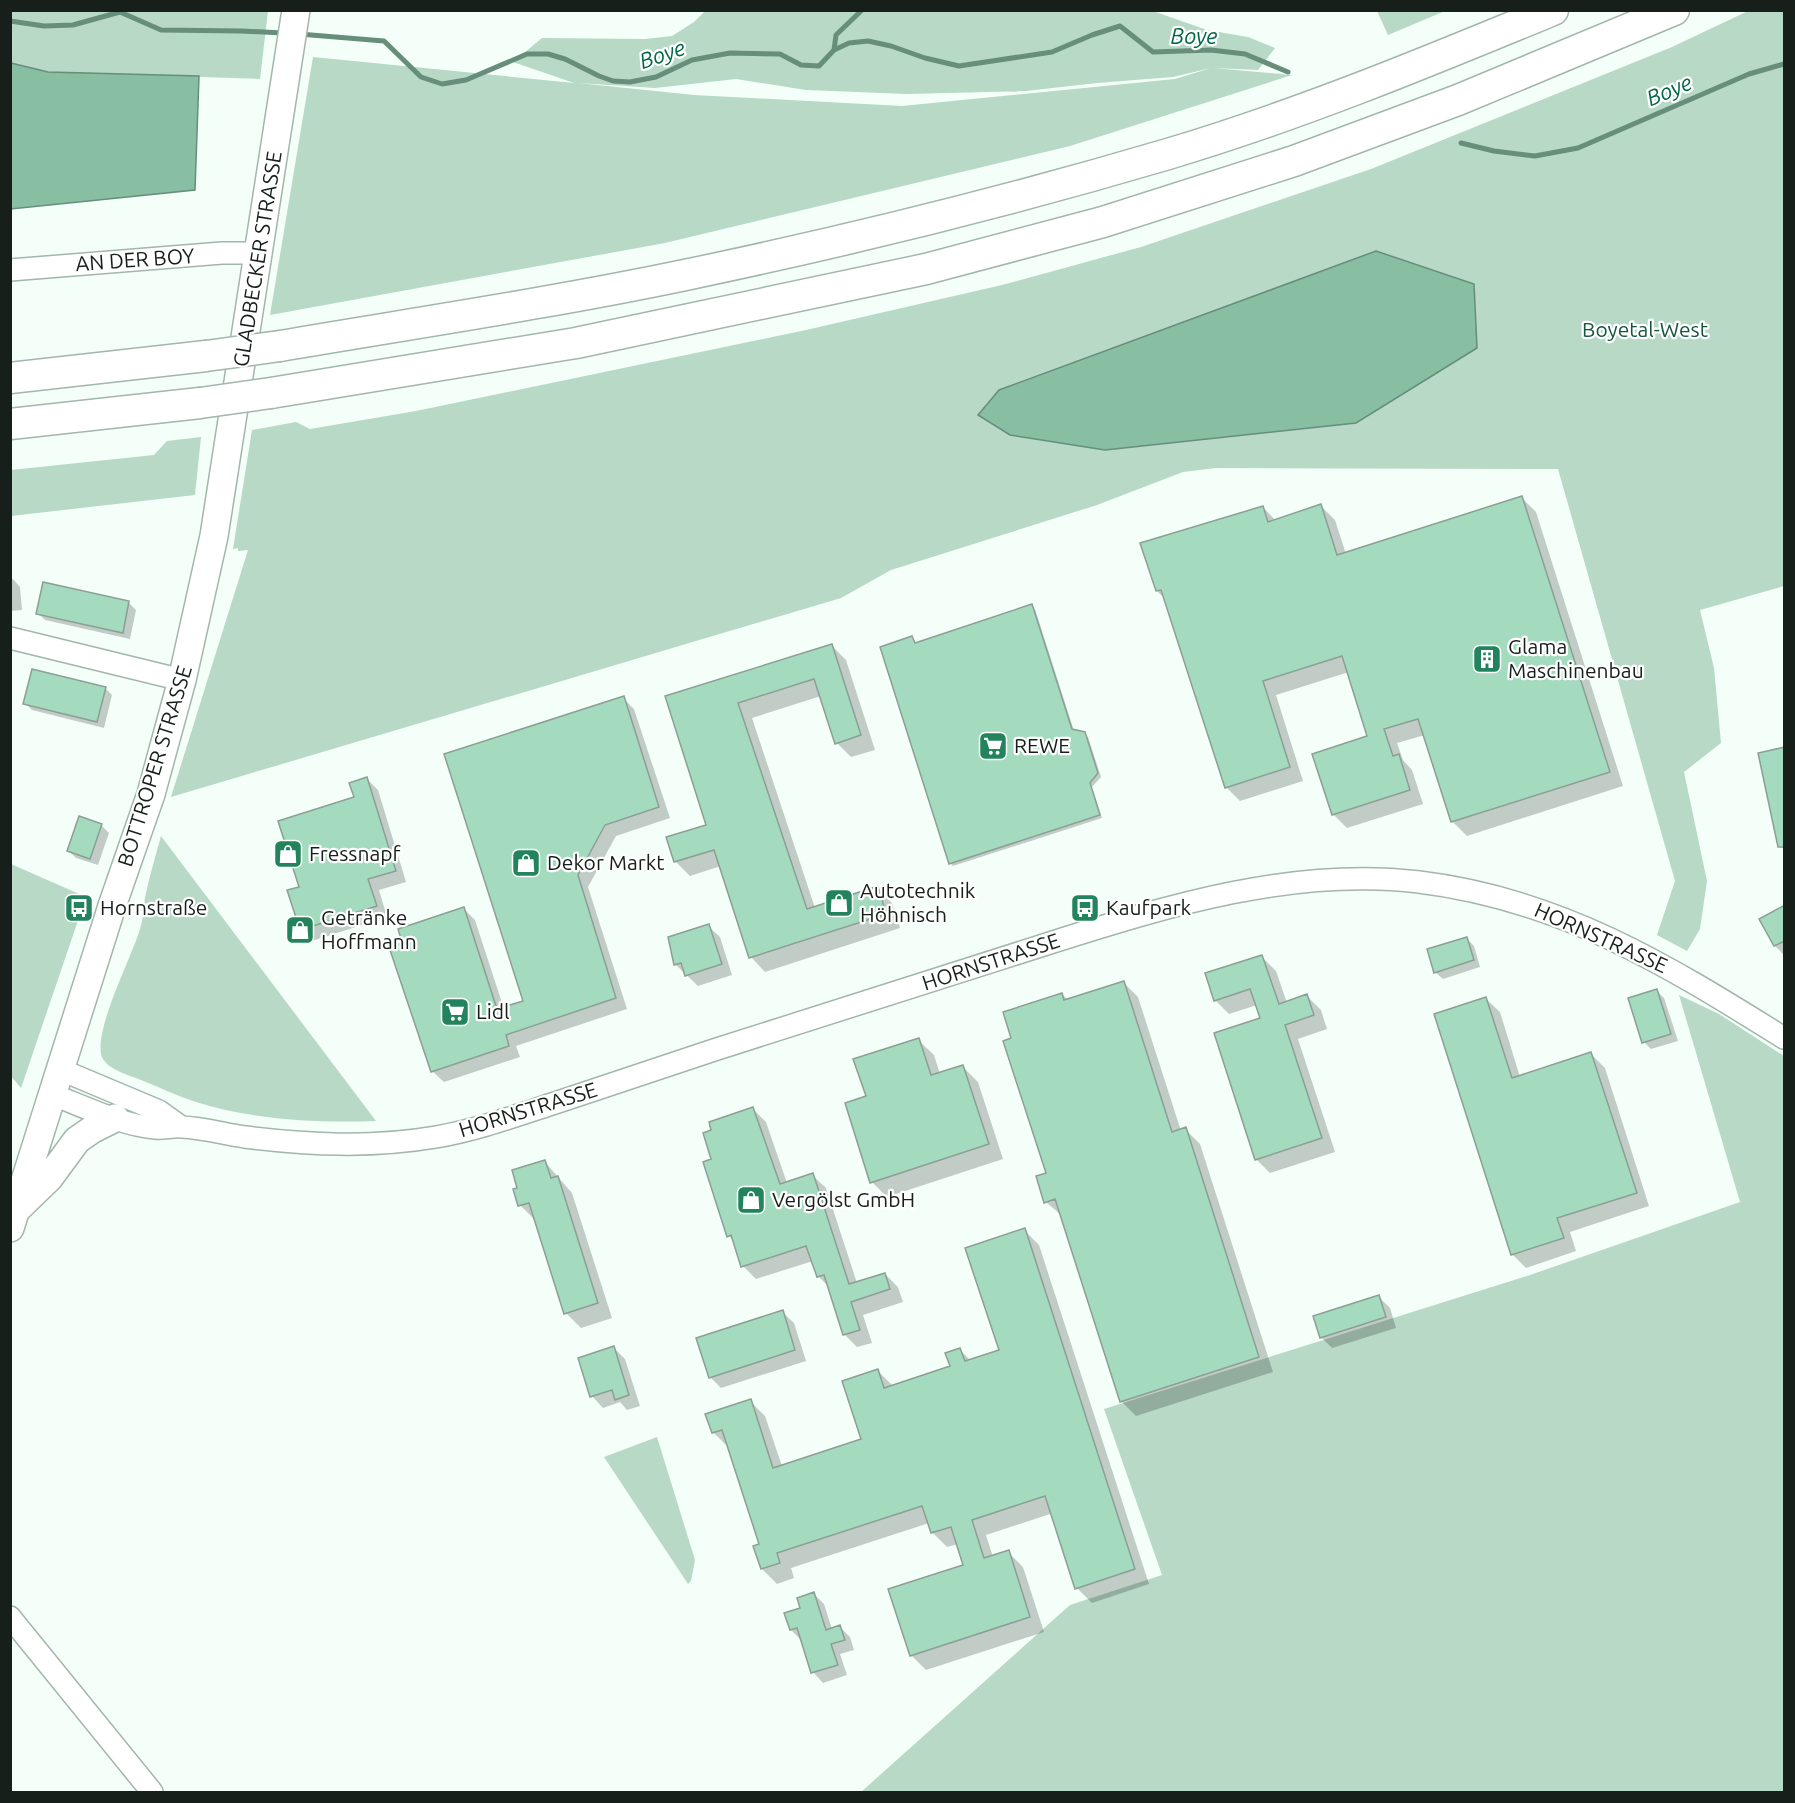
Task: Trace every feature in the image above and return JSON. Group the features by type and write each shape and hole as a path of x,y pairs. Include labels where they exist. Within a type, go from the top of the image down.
{"highway":[{"path":"10,378 206,356 280,345 683,276 827,244 995,202 1170,153 1384,78 1553,10"},
{"path":"10,424 271,393 599,338 926,269 1103,222 1316,153 1458,100 1674,10"}],"main road":[{"name":"GLADBECKER STRASSE","path":"219,507 294,26"},
{"name":"BOTTROPER STRASSE","path":"14,1219 55,1082 151,794 182,680 219,507"},
{"path":"14,1219 49,1178 77,1140 115,1118"}],"street":[{"name":"AN DER BOY","path":"10,270 222,253 259,253"},
{"path":"10,638 182,680"},
{"name":"HORNSTRASSE","path":"55,1082 115,1118 156,1128 180,1126 305,1143 344,1145 400,1142 469,1130 535,1110 925,982 1150,913 1249,890 1300,882 1335,880 1414,882 1459,888 1515,901 1564,917 1665,965 1785,1038"},
{"name":"HORNSTRASSE","path":"55,1082 159,1111 180,1126"},
{"path":"10,1617 152,1792"}],"green space":[{"path":"1150,10 1207,30 1248,37 1275,48 1258,70 1213,68 1292,75 1070,146 665,243 270,315 313,57 574,83 513,62 542,38 645,39 672,36 694,22 705,11","holes":["1211,68 1175,79 902,106 694,95 578,83 655,88 736,79 806,90 907,94 1026,91 1173,77"]},
{"path":"11,11 268,11 260,79 48,72 11,63"},
{"path":"1377,11 1445,11 1388,35"},
{"name":"Boyetal-West","path":"1748,11 1784,11 1784,586 1700,610 1714,668 1721,743 1684,772 1707,881 1700,929 1687,951 1657,935 1675,881 1558,469 1216,468 1183,472 1097,505 891,570 841,598 171,797 248,550 233,549 252,430 296,422 310,429 416,411 806,330 1002,285 1141,247 1371,169 1672,47"},
{"path":"201,437 195,495 11,516 11,470 154,455 167,441"},
{"path":"161,836 376,1121 285,1119 240,1113 189,1100 124,1074 112,1068 103,1059 101,1042 104,1026 140,929 145,898"},
{"path":"11,864 86,897 21,1088 10,1075"},
{"path":"1679,995 1719,1014 1784,1056 1784,1792 861,1792 1070,1605 1162,1575 1104,1409 1530,1275 1740,1202"},
{"path":"657,1437 695,1560 691,1581 688,1584 604,1457"}],"shaded area":[{"path":"11,63 48,72 199,76 195,190 11,209"},
{"path":"1376,251 1474,284 1477,348 1356,423 1105,450 1010,435 978,415 999,390"}],"building":[{"path":"1522,496 1610,772 1451,822 1418,719 1384,729 1393,756 1399,754 1410,790 1332,815 1312,754 1367,736 1342,656 1263,681 1290,767 1225,788 1161,590 1156,591 1140,543 1263,506 1268,522 1321,504 1337,555"},
{"path":"43,582 129,601 123,633 36,614"},
{"path":"1032,604 1072,729 1085,732 1098,773 1090,783 1100,815 949,864 880,647 912,636 915,643"},
{"path":"832,644 861,735 835,744 814,679 738,703 807,909 878,886 886,914 749,958 714,850 674,862 666,837 706,825 665,696"},
{"path":"32,669 106,687 97,722 23,704"},
{"name":"Dekor Markt","path":"624,696 659,807 605,825 578,875 616,998 506,1035 509,1046 431,1072 389,947 402,943 398,929 464,907 497,1009 523,1001 444,754"},
{"path":"1785,747 1785,847 1778,847 1758,753"},
{"path":"367,777 396,871 368,879 377,906 300,930 287,890 299,887 278,821 354,797 349,783"},
{"path":"79,816 102,824 90,859 67,851"},
{"path":"1785,905 1785,941 1774,946 1759,919"},
{"path":"709,924 722,964 685,976 681,963 674,965 668,937"},
{"path":"1467,937 1474,960 1434,973 1427,949"},
{"path":"1262,955 1279,1004 1307,994 1314,1015 1285,1025 1322,1138 1255,1160 1214,1033 1260,1018 1250,989 1214,1001 1205,973"},
{"path":"1124,981 1172,1132 1186,1127 1259,1357 1120,1402 1055,1199 1044,1203 1036,1176 1046,1173 1003,1041 1011,1038 1003,1012 1062,993 1064,1000"},
{"path":"1657,989 1671,1034 1642,1043 1628,998"},
{"path":"1486,997 1512,1078 1591,1052 1637,1193 1557,1218 1564,1238 1511,1255 1434,1014"},
{"path":"919,1038 931,1075 963,1065 989,1144 870,1183 845,1103 866,1096 853,1059"},
{"name":"Vergölst GmbH","path":"753,1107 780,1184 813,1173 849,1284 885,1273 890,1289 851,1302 860,1330 843,1335 824,1275 817,1277 806,1246 741,1267 731,1235 727,1237 703,1162 711,1159 703,1133 711,1130 709,1122"},
{"path":"545,1160 551,1178 558,1176 598,1303 564,1314 529,1203 518,1206 513,1189 517,1188 512,1170"},
{"path":"1025,1228 1135,1569 1075,1589 1045,1496 972,1520 984,1558 1009,1550 1030,1617 910,1656 888,1589 963,1565 951,1527 931,1533 922,1506 777,1553 780,1563 761,1569 753,1546 759,1544 722,1430 712,1433 705,1414 751,1399 773,1468 861,1439 842,1381 878,1369 884,1388 950,1366 945,1353 960,1348 965,1361 999,1350 965,1248"},
{"path":"1379,1295 1386,1317 1320,1338 1313,1316"},
{"path":"783,1310 795,1350 709,1378 696,1338"},
{"path":"614,1346 629,1395 615,1400 612,1390 590,1397 578,1358"},
{"path":"814,1592 826,1630 840,1625 845,1640 831,1644 838,1665 811,1673 797,1628 790,1630 784,1613 800,1608 797,1598"}],"waterway":[{"path":"834,50 836,35 862,10"},
{"name":"Boye","path":"10,21 44,26 73,25 120,12 161,30 283,33"},
{"name":"Boye","path":"299,34 384,41 421,77 442,84 466,80 527,54 548,54 565,59 613,81 630,82 656,77 692,60 730,53 780,54 801,65 819,66 834,50 849,43 868,41 959,66 1052,52 1120,26 1153,52 1211,50 1245,54 1288,72"},
{"name":"Boye","path":"1461,143 1494,151 1535,156 1578,148 1749,74 1784,64"}],"place":[{"name":"Glama Maschinenbau","path":"1487,659"},
{"name":"REWE","path":"993,746"},
{"name":"Fressnapf","path":"288,854"},
{"name":"Dekor Markt","path":"526,863"},
{"name":"Autotechnik Höhnisch","path":"839,903"},
{"name":"Hornstraße","path":"79,908"},
{"name":"Kaufpark","path":"1085,908"},
{"name":"Getränke Hoffmann","path":"300,930"},
{"name":"Lidl","path":"455,1012"},
{"name":"Vergölst GmbH","path":"751,1200"}]}
